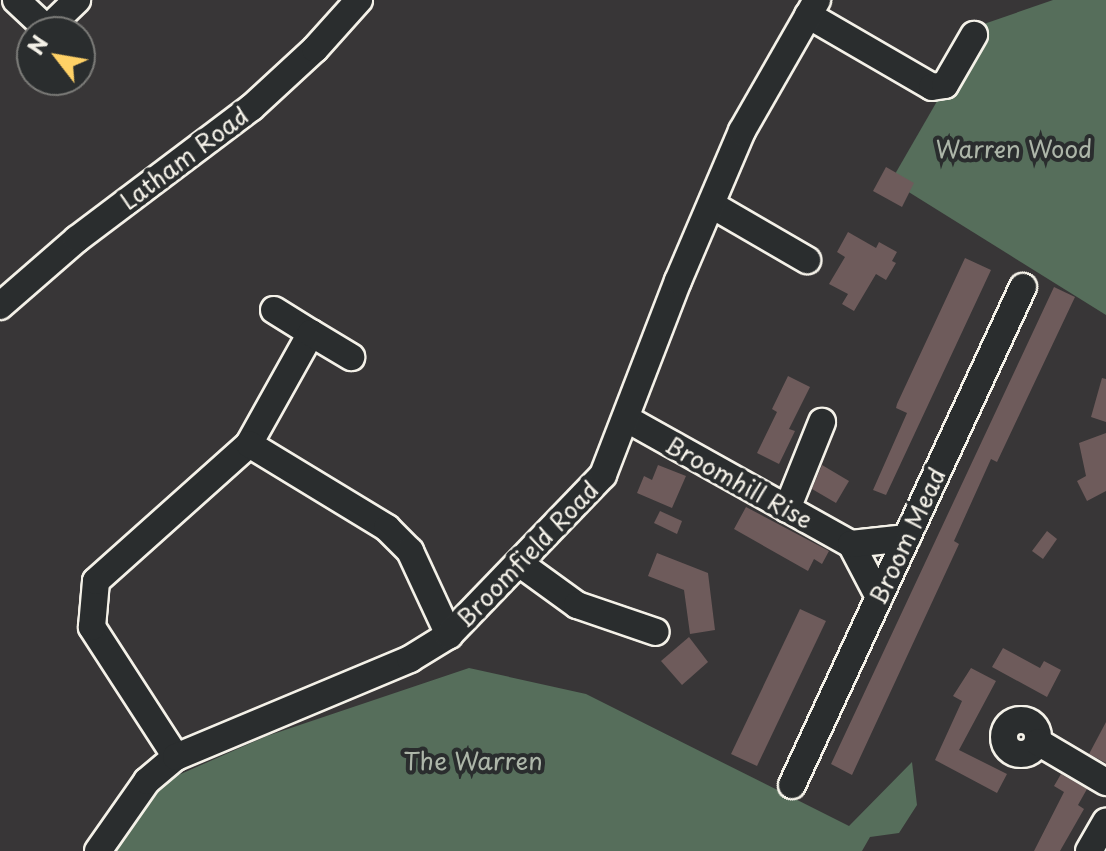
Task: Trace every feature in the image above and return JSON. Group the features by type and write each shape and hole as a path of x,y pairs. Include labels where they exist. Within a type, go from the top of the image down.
{"street":[{"path":"16,0 47,29 77,0"},
{"name":"Latham Road","path":"2,301 77,239 251,108 315,49 359,0"},
{"path":"813,8 932,87 945,85 974,35"},
{"name":"Broomfield Road","path":"98,851 147,781 176,757 410,659 449,635 603,475 678,281 742,131 813,8"},
{"path":"712,205 807,260"},
{"name":"Broom Mead","path":"792,785 1023,287"},
{"path":"274,310 351,357"},
{"path":"176,757 92,627 96,581 249,444 311,333"},
{"name":"Broomhill Rise","path":"627,419 851,544"},
{"path":"787,509 822,422"},
{"path":"249,444 387,528 410,551 449,635"},
{"path":"879,597 851,544 907,538"},
{"path":"519,563 577,605 656,632"},
{"path":"1038,742 1106,782"},
{"path":"1089,851 1106,821"}],"green space":[{"name":"Warren Wood","path":"1053,0 1106,0 1106,315 891,181 981,25"},
{"name":"The Warren","path":"469,668 586,694 849,826 912,762 917,805 899,833 870,837 862,851 114,851 167,780 267,736"}],"building":[{"path":"886,167 914,183 902,207 873,191"},
{"path":"848,232 876,248 879,242 897,252 892,261 896,263 886,280 876,274 854,311 842,304 848,294 829,284 845,257 837,252"},
{"path":"965,258 991,270 886,495 873,490 907,413 896,408 897,404"},
{"path":"1054,287 1075,297 997,462 991,459 954,541 959,544 852,775 831,764"},
{"path":"788,376 810,387 789,429 795,431 779,464 757,453 777,412 772,409"},
{"path":"1102,378 1106,379 1106,422 1091,417"},
{"path":"1106,433 1106,491 1087,501 1077,481 1086,476 1079,443"},
{"path":"658,465 686,476 672,508 637,493 644,476 652,480"},
{"path":"822,465 849,481 836,503 812,489"},
{"path":"746,507 829,551 822,564 814,559 808,571 734,529"},
{"path":"660,511 682,521 677,534 654,523"},
{"path":"1047,531 1057,539 1043,559 1032,551"},
{"path":"657,553 708,573 715,630 690,634 684,590 648,576"},
{"path":"800,609 826,621 757,766 731,754"},
{"path":"689,637 708,662 682,685 661,661"},
{"path":"1003,648 1040,668 1044,661 1061,670 1047,697 992,667"},
{"path":"971,668 996,681 959,750 1007,774 997,793 935,760 962,701 953,696"},
{"path":"1106,722 1106,763 1089,754"},
{"path":"1061,774 1087,789 1078,805 1084,809 1060,851 1034,851 1064,792 1054,786"}]}
